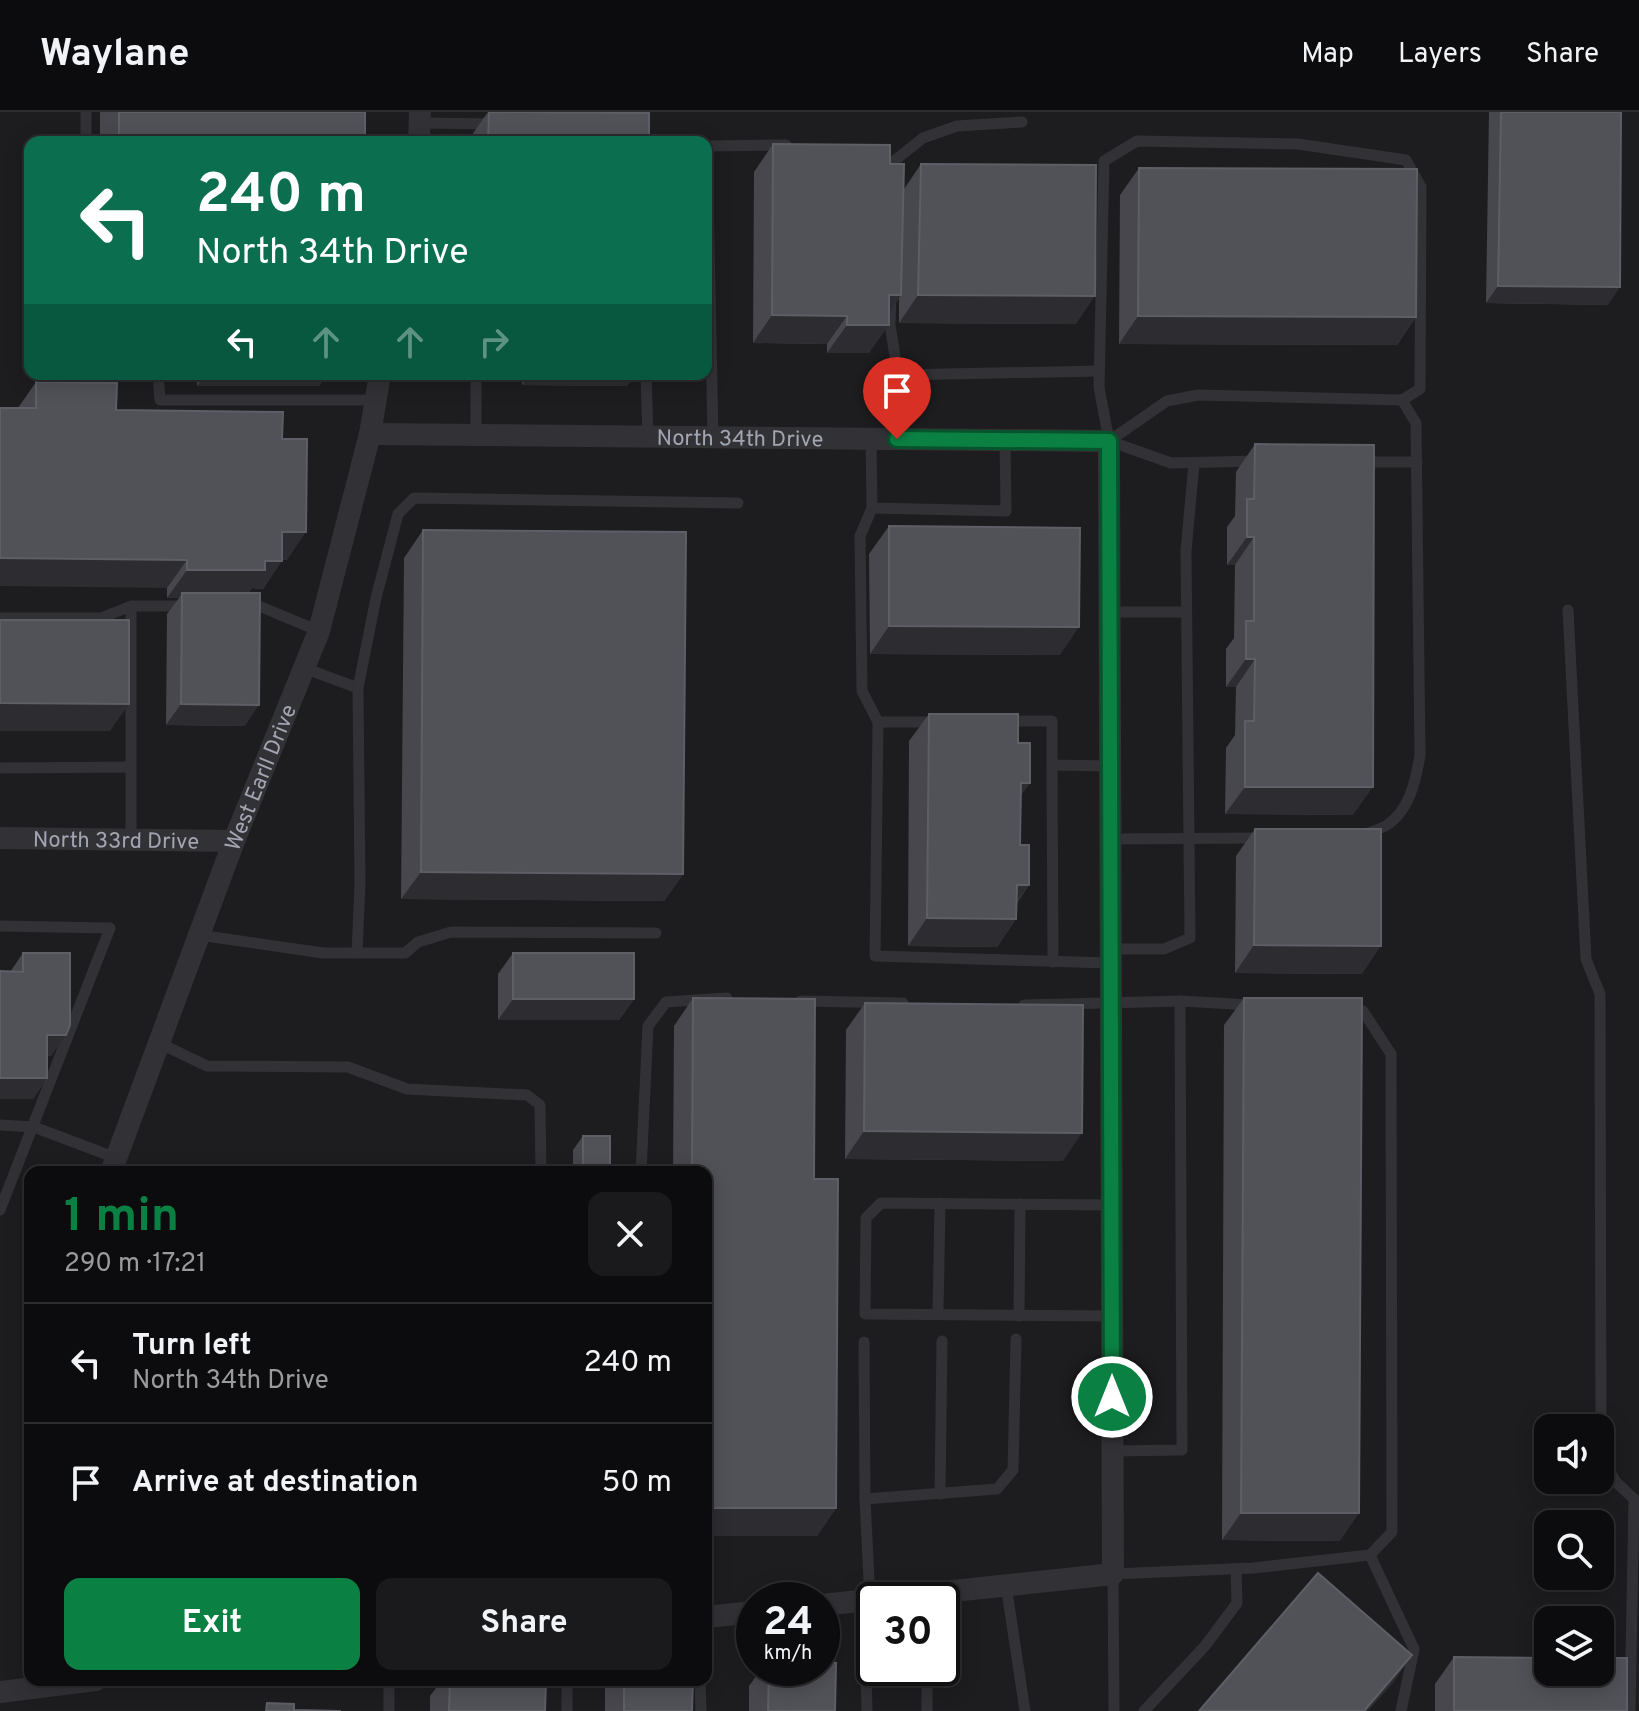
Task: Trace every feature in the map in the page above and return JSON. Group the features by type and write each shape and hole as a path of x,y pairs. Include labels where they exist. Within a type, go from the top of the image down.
{"street":[{"name":"West Earll Drive","path":"113,1165 234,841 319,631 370,434 379,380"},
{"name":"North 34th Drive","path":"370,434 1109,441"},
{"path":"960,1591 1113,1574 1109,441"},
{"name":"North 33rd Drive","path":"0,838 234,841"},
{"path":"712,1616 736,1614"},
{"path":"0,1692 25,1686"}],"lane":[{"path":"86,112 86,136"},
{"path":"894,191 894,161 923,138 957,126 1022,122"},
{"path":"420,126 511,124"},
{"path":"1137,141 1298,144 1406,160 1421,187 1420,389 1402,400 1198,395 1167,401 1109,441 1099,387 1104,161 1137,141"},
{"path":"712,146 796,145"},
{"path":"892,280 890,325 898,375 897,439"},
{"path":"898,375 1099,371"},
{"path":"158,380 160,400 376,400"},
{"path":"476,380 476,435"},
{"path":"646,380 648,437"},
{"path":"712,380 713,437"},
{"path":"1357,837 1388,824 1408,802 1420,755 1416,423 1402,400"},
{"path":"871,439 872,508 860,536 862,691 878,722 875,956 1053,962 1164,949 1190,938 1186,551 1194,463"},
{"path":"872,508 1006,511 1005,440"},
{"path":"1109,441 1171,463 1273,461"},
{"path":"1353,461 1417,462"},
{"path":"357,953 360,884 358,688 376,598 398,514 414,498 738,503"},
{"path":"131,606 131,840"},
{"path":"0,618 101,618 131,606 202,606"},
{"path":"231,606 259,606 319,631"},
{"path":"1568,610 1586,959 1600,994 1601,1458 1616,1482 1634,1499 1630,1711"},
{"path":"1109,612 1186,612"},
{"path":"304,668 358,688"},
{"path":"878,722 941,721"},
{"path":"988,721 1052,721 1053,962"},
{"path":"1052,765 1110,766"},
{"path":"0,768 131,767"},
{"path":"1110,839 1280,838"},
{"path":"0,926 110,928 0,1210"},
{"path":"199,935 323,953 405,953 418,942 451,932 656,933"},
{"path":"641,1166 648,1026 666,1002 737,999"},
{"path":"783,1000 922,1004"},
{"path":"1113,1451 1182,1450 1180,1001"},
{"path":"1012,1005 1180,1001 1259,1005"},
{"path":"1114,1711 1113,1574 1236,1569 1370,1555 1392,1532 1391,1054 1363,1011 1339,1010"},
{"path":"159,1043 207,1066 348,1067 407,1089 527,1095 540,1105 541,1166"},
{"path":"0,1125 34,1127 113,1165"},
{"path":"1111,1205 881,1203 866,1218 865,1314 1112,1316"},
{"path":"938,1314 940,1203"},
{"path":"1019,1316 1020,1204"},
{"path":"865,1499 997,1489 1013,1470 1016,1339"},
{"path":"940,1494 942,1341"},
{"path":"864,1342 865,1582"},
{"path":"1370,1555 1414,1649 1401,1711"},
{"path":"1144,1711 1205,1646 1237,1603 1236,1569"},
{"path":"1006,1585 1025,1711"},
{"path":"389,1686 389,1711"},
{"path":"567,1686 567,1711"},
{"path":"700,1686 701,1711"},
{"path":"866,1686 867,1711"},
{"path":"927,1686 927,1711"}],"shaded area":[{"path":"0,112 1639,112 1639,1711 0,1711"}],"building":[{"path":"119,112 365,112 365,136 119,136"},
{"path":"489,112 649,113 649,136 488,136"},
{"path":"1501,112 1621,112 1620,287 1498,286"},
{"path":"773,144 890,145 890,164 904,164 901,295 889,295 889,325 847,325 847,316 772,315"},
{"path":"921,164 1096,165 1095,296 918,295"},
{"path":"1139,168 1417,169 1416,317 1138,316"},
{"path":"36,382 117,383 116,410 283,412 282,439 307,439 306,532 282,532 282,561 265,561 265,570 187,570 187,560 0,558 0,408 36,408"},
{"path":"1255,444 1374,445 1373,787 1245,787 1245,721 1254,721 1255,659 1246,659 1246,621 1254,621 1254,537 1247,537 1247,499 1254,499"},
{"path":"889,526 1080,528 1079,627 889,626"},
{"path":"423,530 686,532 683,874 421,872"},
{"path":"182,593 260,593 259,705 181,704"},
{"path":"0,620 129,620 129,704 0,703"},
{"path":"929,714 1018,714 1018,743 1030,743 1030,783 1021,783 1020,845 1029,845 1029,885 1017,885 1016,919 927,918"},
{"path":"1255,829 1381,829 1381,946 1254,945"},
{"path":"23,953 70,953 70,1025 66,1035 47,1035 47,1078 0,1078 0,971 23,972"},
{"path":"513,953 634,953 634,999 513,999"},
{"path":"693,998 815,999 814,1179 838,1179 836,1508 712,1508 712,1166 692,1166"},
{"path":"1244,998 1362,998 1359,1513 1241,1513"},
{"path":"865,1003 1083,1005 1082,1133 864,1131"},
{"path":"583,1136 610,1136 610,1166 583,1166"},
{"path":"1318,1573 1412,1655 1364,1711 1199,1711"},
{"path":"1454,1657 1534,1658 1534,1686 1614,1686 1614,1658 1627,1658 1627,1711 1454,1711"},
{"path":"450,1686 546,1686 545,1711 449,1711"},
{"path":"624,1686 693,1686 692,1711 624,1711"},
{"path":"769,1686 836,1686 835,1711 768,1711"},
{"path":"267,1703 294,1704 294,1710 341,1711 266,1711"}],"route":[{"path":"897,439 1109,441 1112,1397"}]}
